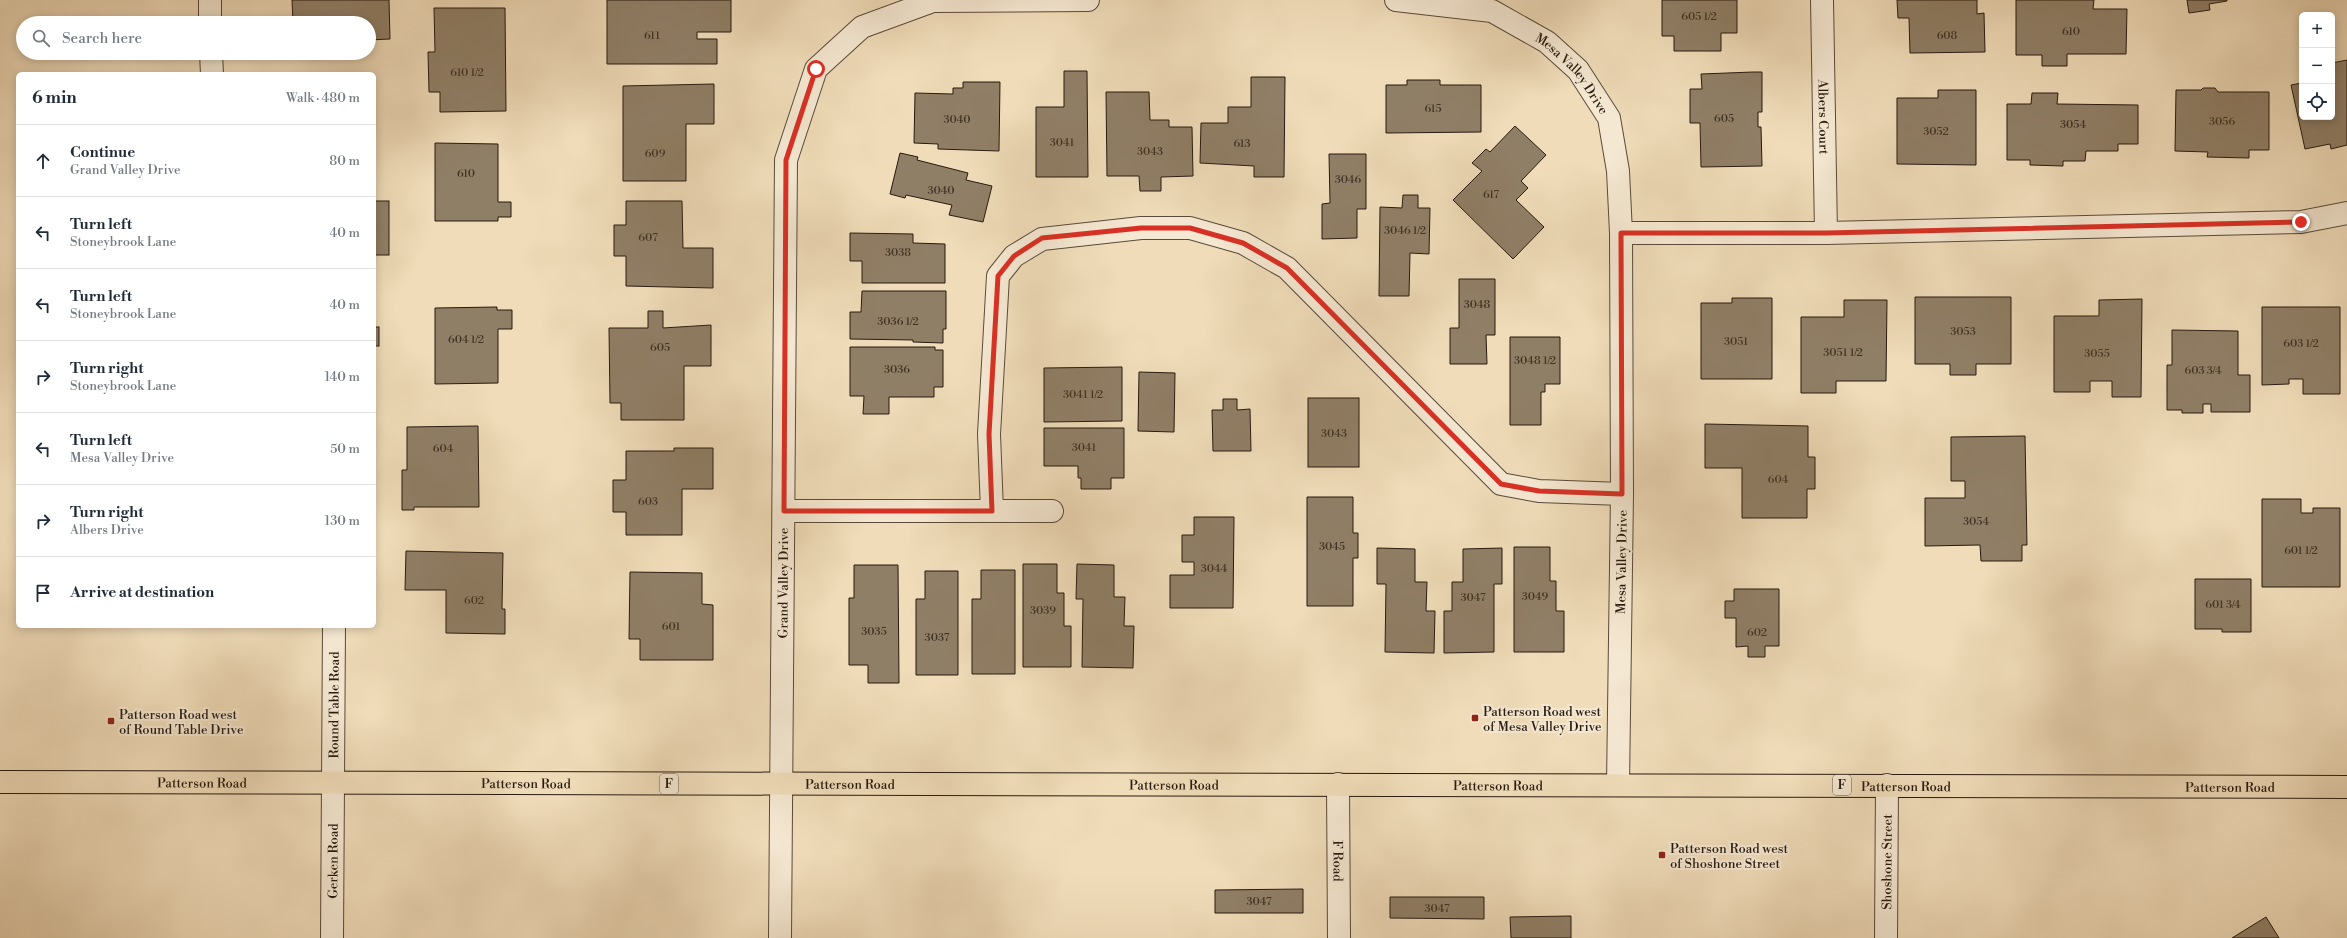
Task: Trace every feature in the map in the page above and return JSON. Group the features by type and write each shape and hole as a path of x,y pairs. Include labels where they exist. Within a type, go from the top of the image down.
{"main road":[{"name":"Patterson Road","path":"0,782 783,785 1338,784 2347,787"}],"street":[{"path":"210,0 210,16"},
{"name":"Grand Valley Drive","path":"780,938 779,867 783,785 786,160 816,69 862,28 933,1 1088,0"},
{"name":"Mesa Valley Drive","path":"1396,0 1492,11 1547,42 1578,70 1609,118 1618,171 1621,233 1622,494 1618,785"},
{"name":"Albers Court","path":"1822,0 1826,233"},
{"path":"211,60 212,72"},
{"path":"1621,233 1826,233 2301,222 2347,213"},
{"path":"992,511 989,434 998,276 1014,256 1042,238 1141,228 1190,228 1235,241 1287,268 1501,484 1539,491 1622,494"},
{"path":"784,511 1052,511"},
{"name":"Round Table Road","path":"333,783 334,628"},
{"name":"Gerken Road","path":"332,938 333,783"},
{"name":"F Road","path":"1338,784 1339,938"},
{"name":"Shoshone Street","path":"1886,938 1888,785"}],"building":[{"path":"292,0 389,0 390,39 376,40 376,16 293,16"},
{"path":"607,0 731,0 731,32 697,32 697,39 717,39 717,64 607,64"},
{"path":"1662,0 1737,0 1737,33 1721,33 1721,51 1674,51 1674,36 1662,36"},
{"path":"1897,0 1977,0 1977,14 1984,13 1985,52 1910,53 1909,18 1898,18"},
{"path":"2016,0 2094,0 2093,9 2127,9 2126,54 2067,54 2067,66 2042,66 2042,55 2016,55"},
{"path":"2187,0 2227,1 2209,4 2210,10 2189,13"},
{"path":"434,8 505,8 506,111 440,112 440,92 429,92 428,52 435,52"},
{"path":"2347,60 2347,145 2331,149 2330,144 2305,149 2291,85 2299,84 2299,120 2335,120 2335,62"},
{"path":"1064,71 1087,71 1088,177 1036,177 1036,107 1064,107"},
{"path":"1762,72 1762,112 1758,112 1758,127 1761,127 1762,166 1701,167 1700,123 1690,123 1690,89 1702,89 1701,74"},
{"path":"1251,77 1285,77 1284,177 1254,177 1254,166 1200,163 1201,123 1228,123 1228,107 1251,107"},
{"path":"1407,80 1440,80 1440,85 1481,85 1481,132 1386,133 1386,85 1407,85"},
{"path":"963,82 1000,82 999,151 938,149 938,144 914,143 915,93 953,94 953,88 963,88"},
{"path":"714,84 714,124 686,124 686,181 623,181 623,86"},
{"path":"2203,88 2215,88 2218,92 2269,92 2269,150 2249,150 2249,158 2207,157 2208,152 2175,151 2176,90 2201,90"},
{"path":"1938,90 1976,90 1976,165 1897,164 1897,98 1938,98"},
{"path":"1106,92 1149,92 1150,120 1169,120 1169,127 1192,127 1193,176 1161,177 1161,191 1140,191 1139,176 1107,176"},
{"path":"2032,93 2058,93 2057,104 2138,105 2138,144 2118,144 2118,151 2086,151 2085,161 2063,161 2063,166 2030,165 2030,160 2007,160 2007,104 2031,104"},
{"path":"1515,126 1546,155 1521,181 1528,188 1516,200 1544,227 1513,259 1453,200 1482,171 1472,163 1486,149 1490,152"},
{"path":"435,143 498,144 498,202 511,202 511,217 498,217 498,221 435,221"},
{"path":"900,153 918,157 917,160 968,173 966,180 992,186 983,222 949,215 952,205 906,195 905,198 890,194"},
{"path":"1329,154 1366,154 1366,209 1357,209 1357,238 1322,239 1322,204 1330,203"},
{"path":"1403,195 1418,195 1418,208 1430,208 1429,254 1410,253 1409,296 1379,296 1380,207 1402,208"},
{"path":"376,201 389,201 389,255 376,255"},
{"path":"626,201 682,201 683,248 713,248 713,288 626,286 626,256 614,256 614,225 626,225"},
{"path":"850,233 913,234 913,243 945,244 945,283 862,283 862,261 850,261"},
{"path":"1459,279 1495,279 1495,335 1486,335 1487,364 1450,364 1450,328 1459,328"},
{"path":"862,291 946,291 946,329 943,329 943,343 913,342 913,340 850,339 850,312 861,312"},
{"path":"1915,297 2011,297 2011,364 1976,364 1976,375 1950,375 1950,364 1915,364"},
{"path":"1732,298 1772,298 1772,379 1701,379 1701,303 1732,303"},
{"path":"2142,299 2141,397 2112,397 2112,381 2090,381 2090,392 2054,392 2054,316 2099,316 2099,300"},
{"path":"1844,300 1887,300 1886,381 1836,381 1836,393 1801,393 1801,317 1844,317"},
{"path":"497,307 497,310 512,310 512,329 498,329 498,383 435,384 435,308"},
{"path":"2262,307 2340,307 2340,394 2303,394 2303,379 2289,379 2289,384 2262,385"},
{"path":"648,311 663,311 663,328 711,325 711,366 684,366 684,420 621,420 621,403 610,403 609,328 648,328"},
{"path":"376,327 379,327 379,346 376,346"},
{"path":"2172,330 2238,331 2238,375 2250,375 2250,412 2211,412 2211,404 2203,404 2203,413 2182,413 2182,410 2167,410 2167,365 2172,365"},
{"path":"1510,337 1560,337 1560,384 1545,384 1545,392 1541,392 1541,425 1510,425"},
{"path":"850,347 935,347 935,350 943,350 943,387 934,387 934,397 889,397 889,414 863,414 864,396 850,396"},
{"path":"1122,367 1122,421 1044,422 1044,368"},
{"path":"1139,372 1175,373 1174,432 1138,431"},
{"path":"1308,398 1359,398 1359,467 1308,467"},
{"path":"1223,399 1237,399 1237,410 1250,409 1251,451 1213,451 1212,410 1223,410"},
{"path":"1705,424 1808,426 1808,457 1815,457 1815,489 1807,489 1807,518 1742,518 1742,468 1705,468"},
{"path":"478,426 479,507 414,507 414,510 402,510 402,470 407,470 407,427"},
{"path":"1044,428 1124,428 1124,478 1111,478 1111,489 1081,489 1081,478 1078,478 1078,466 1044,466"},
{"path":"2025,436 2027,545 2022,545 2022,561 1981,561 1980,545 1925,546 1925,498 1965,498 1965,481 1951,481 1951,437"},
{"path":"674,448 713,448 713,489 682,489 682,535 626,535 626,512 613,512 613,480 626,480 626,451 674,451"},
{"path":"1307,497 1353,497 1353,533 1358,533 1358,558 1353,558 1353,606 1307,606"},
{"path":"2262,499 2301,499 2301,513 2313,513 2313,508 2340,508 2340,587 2262,587"},
{"path":"1194,517 1234,517 1233,608 1170,608 1170,575 1194,575 1194,562 1182,562 1182,535 1194,535"},
{"path":"1514,547 1550,547 1550,581 1556,581 1556,611 1564,611 1564,652 1514,652"},
{"path":"1377,548 1415,549 1415,582 1427,582 1426,611 1435,611 1434,653 1385,652 1386,584 1377,584"},
{"path":"1502,548 1502,584 1494,584 1494,652 1444,653 1444,611 1452,611 1452,582 1463,582 1463,549"},
{"path":"406,551 503,553 502,609 505,609 505,634 446,633 446,590 405,590"},
{"path":"1023,564 1057,564 1057,593 1064,593 1064,626 1071,626 1071,667 1023,667"},
{"path":"1077,564 1114,565 1114,597 1125,597 1124,626 1134,626 1133,668 1082,667 1083,599 1076,599"},
{"path":"854,565 898,565 899,683 868,683 868,665 849,665 849,598 854,598"},
{"path":"981,570 1015,570 1015,674 972,674 972,599 981,599"},
{"path":"925,571 958,571 958,675 916,675 916,599 925,599"},
{"path":"630,572 702,573 702,604 713,605 713,660 640,660 640,639 629,639"},
{"path":"2195,579 2251,579 2251,632 2222,632 2222,629 2195,629"},
{"path":"1734,589 1779,589 1779,646 1765,646 1765,657 1748,657 1748,646 1736,647 1736,618 1725,618 1725,601 1734,601"},
{"path":"1303,889 1303,913 1215,913 1215,890"},
{"path":"1390,897 1484,897 1484,919 1390,918"},
{"path":"1571,916 1571,938 1511,938 1510,917"},
{"path":"2266,917 2279,938 2232,938"}],"place":[{"name":"Patterson Road west of Mesa Valley Drive","path":"1475,718"},
{"name":"Patterson Road west of Round Table Drive","path":"111,721"},
{"name":"Patterson Road west of Shoshone Street","path":"1662,855"}],"route":[{"path":"816,69 786,160 784,511 992,511 989,434 998,276 1014,256 1042,238 1141,228 1190,228 1243,243 1287,268 1501,484 1539,491 1622,494 1621,233 1826,233 2301,222"}]}
